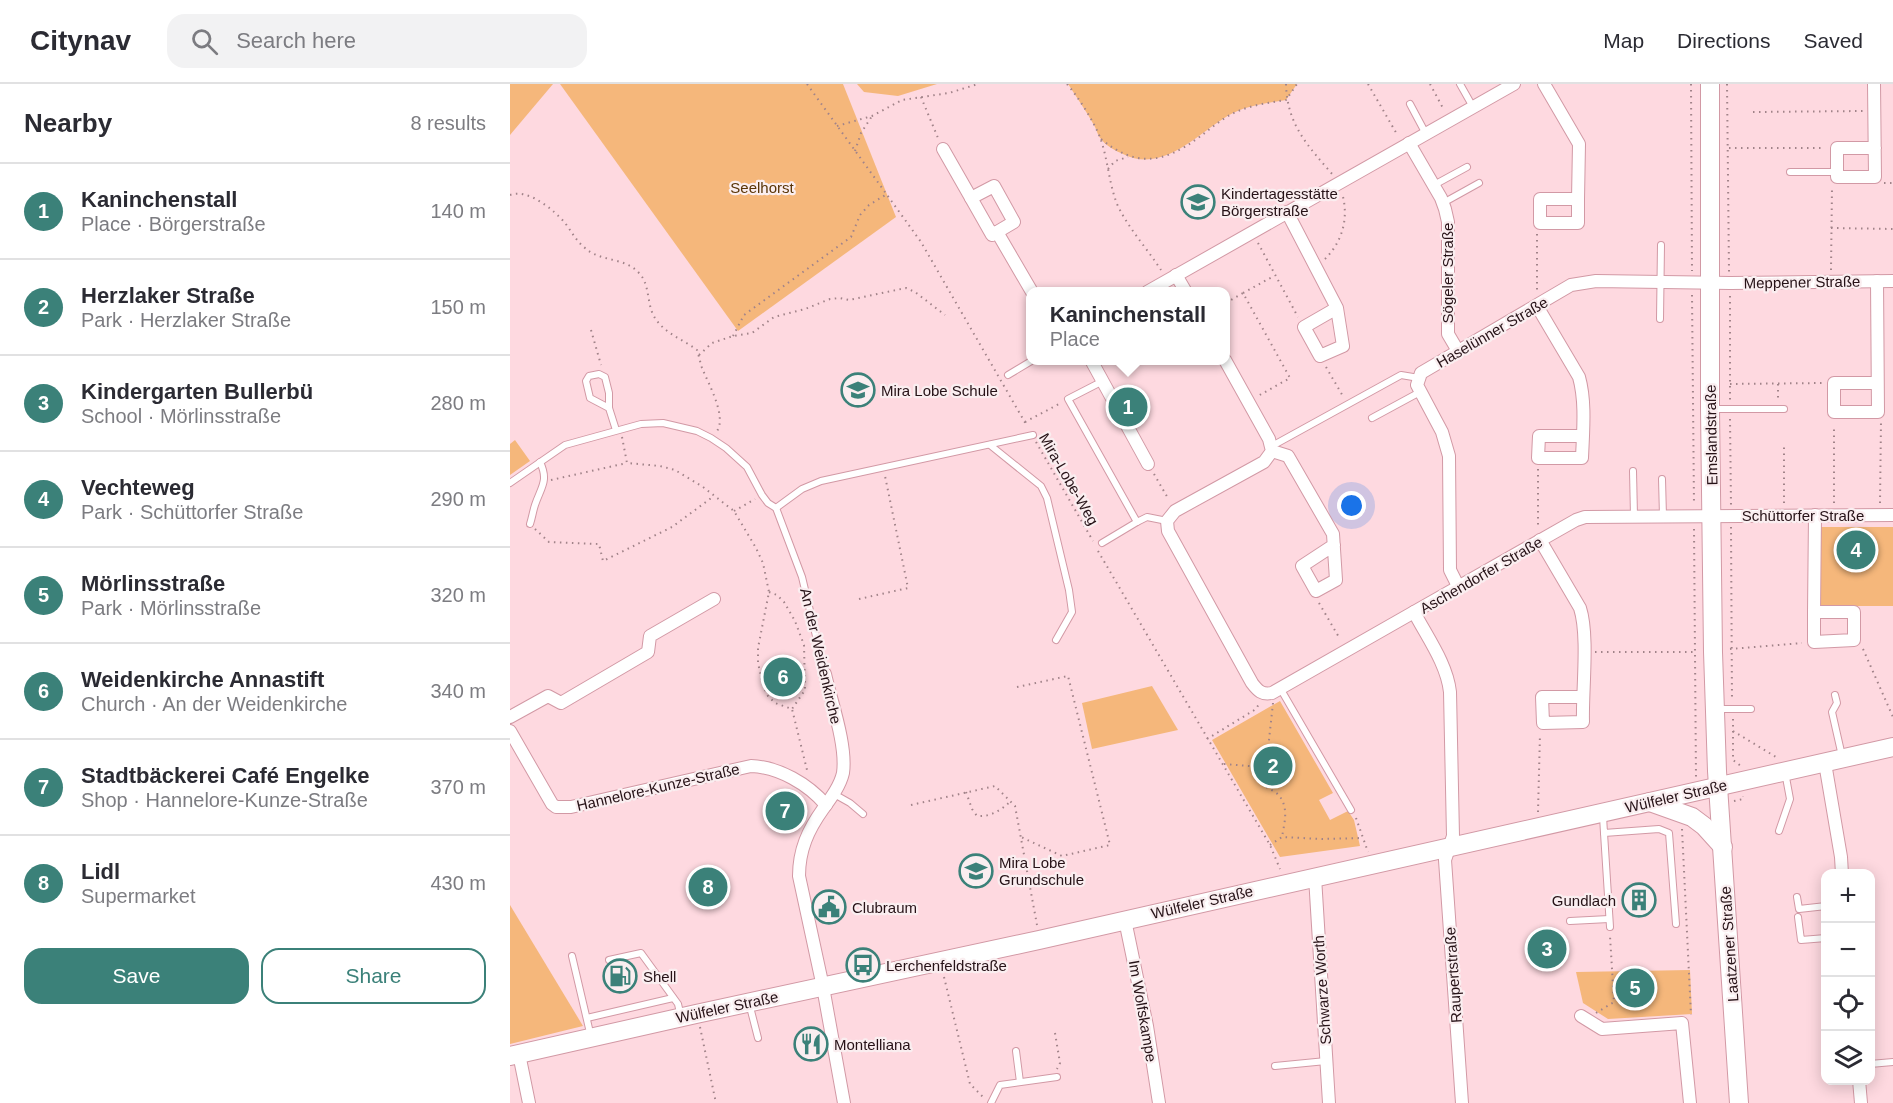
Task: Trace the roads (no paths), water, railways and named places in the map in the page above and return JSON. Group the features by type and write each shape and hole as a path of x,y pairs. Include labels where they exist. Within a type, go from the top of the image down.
{"main road":[{"name":"Emslandstraße","path":"1710,84 1719,148 1711,283 1710,409 1722,516 1724,709 1718,786"},
{"name":"Wülfeler Straße","path":"514,1055 1039,940 1718,786 1782,765 1834,761 1893,747"},
{"name":"Laatzener Straße","path":"1718,786 1739,1103"},
{"path":"1648,802 1692,817 1704,826 1723,847"}],"street":[{"path":"1154,287 1514,84"},
{"path":"1544,84 1579,144 1578,223 1540,223 1540,199 1578,200"},
{"path":"1874,84 1875,148 1875,177 1837,177 1834,172 1837,148 1875,148"},
{"name":"Sögeler Straße","path":"1407,145 1434,185 1443,203 1448,222 1448,334 1458,351"},
{"path":"943,149 992,235 1014,222 994,186 971,198"},
{"path":"1287,212 1337,308 1343,346 1320,357 1304,327 1337,308"},
{"path":"997,232 1030,287"},
{"path":"1172,277 1182,287"},
{"name":"Haselünner Straße","path":"1419,378 1421,374 1458,351 1571,285 1596,281 1711,283"},
{"path":"1876,281 1878,412 1834,412 1834,383 1877,382"},
{"name":"Meppener Straße","path":"1711,283 1893,281"},
{"path":"1538,306 1578,377 1581,386 1583,436 1582,458 1538,458 1539,436 1583,436"},
{"path":"1094,365 1148,464"},
{"path":"1228,365 1272,449 1288,456 1333,534 1334,545 1336,580 1316,591 1302,566 1334,545"},
{"path":"1419,378 1417,384 1420,392 1442,432 1449,456 1450,570 1458,586"},
{"path":"1272,449 1264,462 1171,516 1168,531 1252,683 1259,691 1273,692 1414,612"},
{"path":"1814,612 1854,612 1854,640 1814,642 1814,612 1815,515"},
{"name":"Schüttorfer Straße","path":"1722,516 1887,515"},
{"name":"Aschendorfer Straße","path":"1449,847 1453,836 1449,681 1414,612 1585,517 1722,516"},
{"path":"1540,540 1583,617 1583,722 1543,723 1542,697 1582,696"},
{"path":"510,717 548,696 561,703 648,652 650,636 714,599"},
{"name":"An der Weidenkirche","path":"825,674 842,744 843,761 842,775 834,794 826,805"},
{"name":"Hannelore-Kunze-Straße","path":"510,731 552,804 556,807 571,807 751,766 772,769 782,774 815,792 826,805"},
{"path":"1834,761 1842,869"},
{"path":"826,805 808,834 799,860 799,876 823,987 844,1103"},
{"name":"Raupertstraße","path":"1449,847 1445,860 1462,1103"},
{"name":"Schwarze Worth","path":"1315,877 1329,1103"},
{"name":"Im Wolfskampe","path":"1125,920 1147,1026 1159,1103"},
{"path":"1585,1018 1602,1029 1682,1023 1689,1103"},
{"path":"514,1055 529,1103"},
{"path":"1859,1085 1861,1103"}],"lane":[{"path":"1460,84 1473,107"},
{"path":"1410,104 1426,134"},
{"path":"1434,185 1467,167"},
{"path":"1791,172 1834,172"},
{"path":"1443,203 1479,183"},
{"path":"1660,319 1661,245"},
{"path":"1008,375 1026,364"},
{"path":"609,408 590,398 586,381 589,376 599,374 605,377 609,393 609,408 618,429"},
{"path":"1272,449 1401,375 1419,378"},
{"path":"1103,381 1068,399 1137,522"},
{"path":"1372,418 1420,392"},
{"path":"1710,409 1781,409"},
{"name":"An der Weidenkirche","path":"510,483 565,445 618,429 641,424 663,423 681,426 711,438 747,467 762,495 776,508 802,577 825,674"},
{"path":"776,508 802,489 821,481 1033,435"},
{"path":"990,445 1041,486 1047,498 1072,612 1056,640"},
{"path":"530,524 545,479 540,462"},
{"path":"1634,471 1634,516"},
{"path":"1662,480 1662,516"},
{"path":"1102,543 1147,518 1171,516"},
{"path":"1273,692 1352,810"},
{"path":"1834,761 1832,712 1837,703 1835,695"},
{"path":"1724,709 1751,709"},
{"path":"1779,831 1790,799 1782,765"},
{"path":"834,794 863,814"},
{"path":"1603,812 1610,927"},
{"path":"1605,833 1659,829 1670,832 1676,924"},
{"path":"1797,897 1798,909 1821,907"},
{"path":"1798,917 1801,940 1821,938"},
{"path":"1570,921 1609,919"},
{"path":"609,960 640,953 689,1016"},
{"path":"573,956 591,1038"},
{"path":"587,1018 673,998"},
{"path":"749,1002 758,1038"},
{"path":"1016,1051 1020,1082"},
{"path":"1275,1066 1326,1061"},
{"path":"1875,1064 1893,1062"},
{"path":"990,1103 1000,1085 1055,1077"}],"place":[{"name":"Kindertagesstätte Börgerstraße","path":"1198,202"},
{"name":"Mira Lobe Schule","path":"858,390"},
{"name":"Kaninchenstall","path":"1128,407"},
{"name":"Vechteweg","path":"1856,550"},
{"name":"Weidenkirche Annastift","path":"783,677"},
{"name":"Herzlaker Straße","path":"1273,766"},
{"name":"Stadtbäckerei Café Engelke","path":"785,811"},
{"name":"Mira Lobe Grundschule","path":"976,871"},
{"name":"Lidl","path":"708,887"},
{"name":"Gundlach","path":"1639,900"},
{"name":"Clubraum","path":"829,907"},
{"name":"Kindergarten Bullerbü","path":"1547,949"},
{"name":"Lerchenfeldstraße","path":"863,965"},
{"name":"Shell","path":"620,976"},
{"name":"Mörlinsstraße","path":"1635,988"},
{"name":"Montelliana","path":"811,1044"}],"park label":[{"name":"Seelhorst","path":"762,187"}]}
